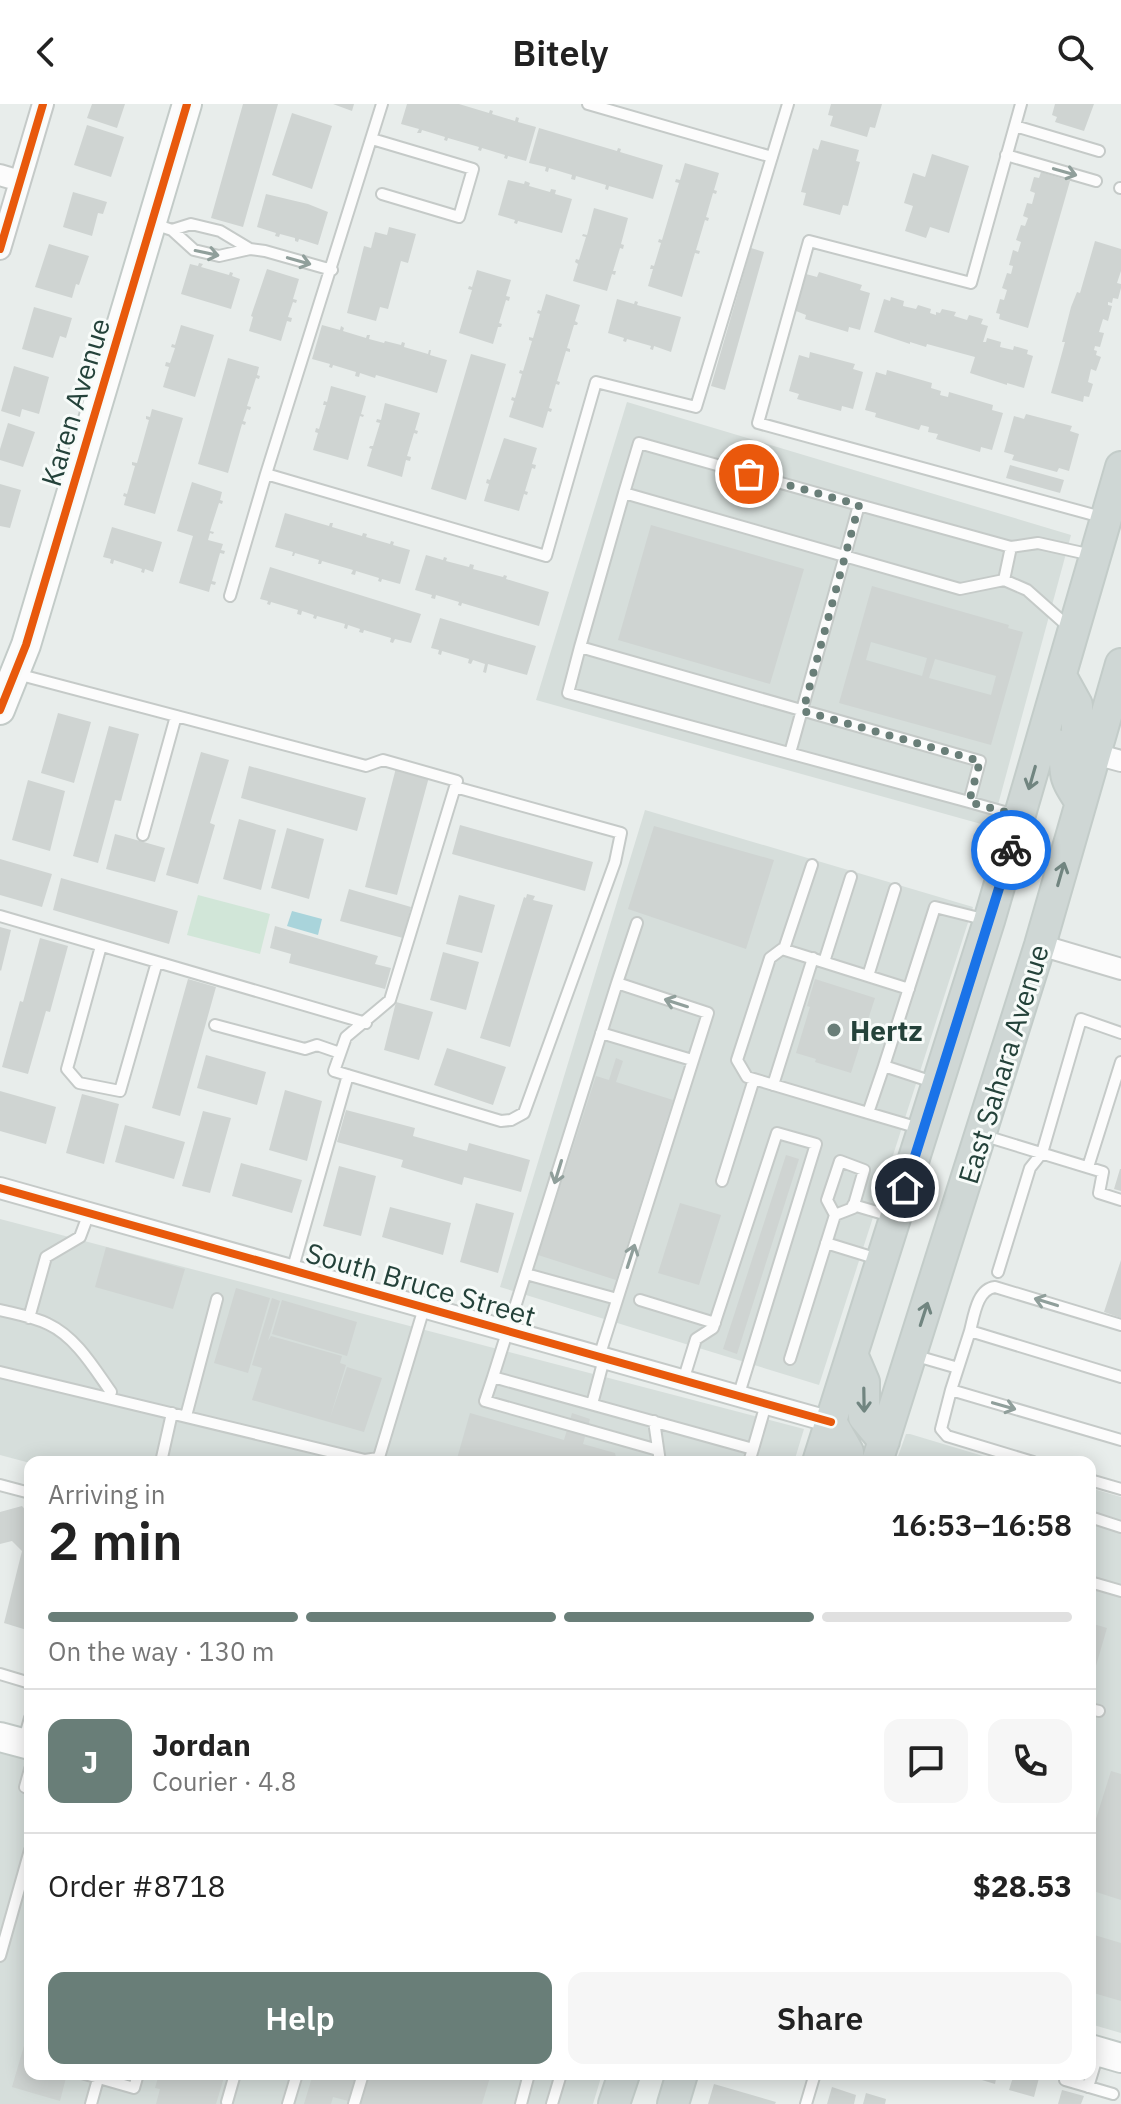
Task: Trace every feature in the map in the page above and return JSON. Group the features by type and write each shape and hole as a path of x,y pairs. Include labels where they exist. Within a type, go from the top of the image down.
{"main road":[{"name":"East Sahara Avenue","path":"820,1456 1021,816 1121,467"},
{"name":"East Sahara Avenue","path":"880,1452 1040,945 1081,803 1108,758 1121,664"},
{"path":"1061,676 1077,705 1077,730 1108,758"},
{"path":"1042,739 1060,746 1064,752 1066,776 1081,803"},
{"path":"852,1354 864,1382 864,1417 880,1452"},
{"path":"831,1422 848,1456"},
{"path":"614,2104 622,2080"},
{"path":"673,2104 680,2080"}],"street":[{"path":"0,249 10,178 43,104"},
{"name":"Karen Avenue","path":"0,710 30,630 162,227 187,104"},
{"path":"1040,945 1121,969"},
{"name":"South Bruce Street","path":"0,1188 831,1422"}],"lane":[{"path":"230,596 382,104"},
{"path":"588,104 772,157"},
{"path":"266,474 546,556 596,382 696,407 788,104"},
{"path":"1021,104 971,283 809,241 758,423 1106,519"},
{"path":"1015,126 1099,151"},
{"path":"372,139 473,169 459,217 382,194"},
{"path":"1006,155 1096,181"},
{"path":"162,227 191,224 205,227 220,231 250,249"},
{"path":"162,227 194,250 219,256 250,249 265,251 332,270"},
{"path":"1021,816 568,693 624,493 639,443 1011,547 1038,543 1096,556"},
{"path":"624,493 960,589 1004,580 1027,590 1074,631"},
{"path":"790,753 859,505"},
{"path":"1004,580 1011,547"},
{"path":"580,647 980,761 969,802"},
{"path":"15,674 366,766 383,760 457,781 455,787 390,1000 346,1037 334,1071 501,1121 511,1120 524,1113 615,862 621,833 455,787"},
{"path":"143,835 176,716"},
{"path":"812,865 784,949 770,958 737,1060 747,1077 923,1130"},
{"path":"773,1085 851,877"},
{"path":"868,976 895,889"},
{"path":"868,1113 935,907 989,921"},
{"path":"0,916 366,1023"},
{"path":"637,923 485,1401 659,1456 654,1421"},
{"path":"101,946 67,1069 79,1083 120,1091 157,962"},
{"path":"784,949 909,989"},
{"path":"592,1404 617,1299 708,1013 617,983"},
{"path":"998,1272 1030,1168 1042,1153 1081,1019 1121,1033"},
{"path":"215,1025 305,1049 317,1045 340,1053"},
{"path":"601,1033 692,1060"},
{"path":"1088,1167 1121,1062"},
{"path":"884,1066 938,1084"},
{"path":"292,1271 348,1075"},
{"path":"722,1181 754,1079"},
{"path":"683,1381 696,1339 713,1328 715,1323 777,1133 816,1144 738,1397"},
{"path":"981,1135 1103,1172 1099,1193 1121,1200"},
{"path":"790,1359 835,1215 827,1200 840,1161 864,1170 853,1208 835,1215"},
{"path":"853,1205 896,1217"},
{"path":"29,1318 46,1257 80,1237 89,1213"},
{"path":"826,1243 882,1260"},
{"path":"526,1274 617,1299"},
{"path":"1013,1456 947,1436 941,1429 982,1293 988,1287 995,1287 1121,1325"},
{"path":"186,1416 217,1299"},
{"path":"640,1300 715,1323"},
{"path":"379,1456 424,1308"},
{"path":"0,1310 51,1325 66,1336 85,1355 111,1392 109,1398"},
{"path":"970,1331 1121,1377"},
{"path":"911,1354 958,1368"},
{"path":"0,1372 349,1456"},
{"path":"493,1377 753,1449"},
{"path":"951,1390 1121,1440"},
{"path":"751,1456 766,1404"},
{"path":"162,1456 172,1413"},
{"path":"1096,1482 1121,1489"},
{"path":"0,1485 24,1491"},
{"path":"1096,1519 1121,1527"},
{"path":"1096,1584 1121,1591"},
{"path":"0,1674 24,1681"},
{"path":"22,1742 24,1772"},
{"path":"0,1956 24,1871"},
{"path":"91,2104 98,2080"},
{"path":"102,2080 134,2088 136,2080"},
{"path":"229,2103 234,2080"},
{"path":"288,2104 295,2080"},
{"path":"354,2104 361,2080"},
{"path":"521,2104 527,2080"},
{"path":"552,2104 559,2080"},
{"path":"806,2104 813,2080"},
{"path":"1065,2080 1113,2094"},
{"path":"1088,2087 1091,2080"}],"shaded area":[{"path":"627,402 1071,535 992,827 536,700"},
{"path":"645,810 973,907 819,1385 500,1287"},
{"path":"0,1219 804,1429 796,1456 24,1456 24,1461 0,1455"},
{"path":"906,1434 910,1434 983,1456 898,1456"},
{"path":"1096,1490 1121,1497 1121,2033 1096,2026"},
{"path":"0,1749 24,1756 24,2080 600,2080 593,2104 0,2104"}],"green space":[{"path":"198,895 270,914 260,954 187,935"}],"water":[{"path":"292,911 322,919 318,935 287,926"}],"building":[{"path":"92,104 125,104 117,128 87,118"},
{"path":"243,104 278,104 243,227 211,218"},
{"path":"333,104 354,104 352,111"},
{"path":"407,104 459,104 489,113 490,110 492,114 515,121 516,117 519,118 518,122 536,127 526,161 508,156 507,159 505,155 482,148 481,151 479,147 448,138 447,141 445,137 422,130 417,133 419,129 401,124"},
{"path":"831,104 882,104 875,128 870,127 867,137 830,126 833,116 828,115"},
{"path":"1055,104 1094,104 1084,131 1055,122 1057,117 1052,115"},
{"path":"292,113 332,126 312,189 272,175"},
{"path":"87,125 124,137 111,177 74,165"},
{"path":"539,128 617,151 618,148 620,152 663,165 653,199 609,186 608,190 605,189 606,185 576,176 575,180 571,179 572,175 549,168 548,172 545,171 546,167 529,163"},
{"path":"821,140 859,150 856,161 860,162 848,206 843,205 840,215 803,205 806,193 801,192 813,148 818,150"},
{"path":"932,154 969,166 949,233 930,227 926,238 905,231 913,206 904,203 913,173 925,177"},
{"path":"685,163 719,173 714,190 717,191 713,193 706,217 709,218 705,220 696,250 700,251 699,254 695,253 682,297 648,286 653,269 650,269 651,265 654,266 661,243 658,242 662,240 679,183 675,182 676,179 680,180"},
{"path":"1041,172 1070,181 1028,328 999,319 1000,314 996,313 1000,299 1004,300 1007,290 1002,288 1007,273 1011,274 1013,266 1009,265 1013,250 1018,252 1021,242 1016,240 1021,225 1025,226 1028,218 1023,216 1027,203 1032,204 1035,193 1030,191 1034,177 1039,178"},
{"path":"508,180 524,184 525,181 530,183 529,186 550,192 551,189 556,190 555,194 572,199 562,233 518,221 517,224 515,220 498,215"},
{"path":"73,192 107,202 103,214 98,213 92,236 63,227"},
{"path":"266,194 328,212 318,245 299,239 298,242 295,238 280,234 279,237 275,236 276,233 257,227"},
{"path":"594,208 628,218 621,244 624,245 623,249 620,248 613,271 616,271 615,275 612,274 607,291 573,281 578,264 575,262 579,260 586,237 582,236 587,235"},
{"path":"389,227 416,234 408,263 401,261 388,309 380,307 376,321 347,313 364,246 371,248 375,232 387,235"},
{"path":"1095,241 1121,249 1121,271 1117,283 1121,284 1121,288 1118,299 1108,302 1112,306 1108,321 1103,319 1099,332 1104,333 1100,347 1095,346 1094,350 1101,357 1096,371 1091,369 1088,382 1093,384 1089,397 1084,396 1083,402 1051,393 1071,307 1077,292 1080,293"},
{"path":"49,244 89,256 72,298 35,287"},
{"path":"751,248 764,252 725,390 711,386"},
{"path":"199,263 203,264 201,267 229,275 233,273 232,276 240,279 231,309 181,294 190,264 198,266"},
{"path":"267,269 299,279 293,299 297,300 293,302 288,317 292,318 291,322 287,321 281,341 249,331"},
{"path":"477,270 511,280 506,296 510,297 509,301 506,300 499,323 502,324 498,327 493,344 459,333 472,290 468,289 472,287"},
{"path":"819,272 862,285 860,290 870,293 860,330 849,327 848,332 805,319 806,315 796,311 806,274 817,277"},
{"path":"546,294 580,305 575,321 578,323 574,325 567,348 570,352 566,351 557,381 560,382 556,384 549,408 552,409 548,411 543,428 509,417 514,401 511,400 515,398 522,374 519,373 523,371 532,341 529,337 533,338 540,314 537,313 541,311"},
{"path":"891,297 904,301 903,306 916,309 918,305 931,309 930,313 936,315 942,309 956,312 954,316 967,320 969,315 983,319 981,324 988,326 983,342 987,338 1001,342 1000,347 1013,350 1014,346 1028,350 1027,354 1033,356 1024,388 970,373 975,357 927,344 926,347 910,344 874,332 884,299 890,301"},
{"path":"617,299 634,304 635,301 637,305 681,317 671,352 654,346 653,350 651,346 627,339 626,342 624,338 608,333"},
{"path":"34,307 72,318 66,338 60,336 53,358 22,349"},
{"path":"181,325 214,335 195,397 163,387 169,367 165,366 166,362 170,363 175,348 171,347 175,345"},
{"path":"322,325 340,330 341,326 343,331 366,338 370,335 369,339 384,343 401,345 402,342 405,343 404,347 428,354 431,350 430,355 447,360 437,393 376,375 375,378 360,373 359,377 355,376 356,372 333,365 332,368 330,364 312,359"},
{"path":"810,352 855,364 853,369 863,372 853,409 842,406 841,411 797,399 799,394 789,391 799,355 809,358"},
{"path":"471,354 506,364 466,500 431,489"},
{"path":"228,358 259,367 257,375 260,376 256,378 247,406 251,407 247,409 243,421 246,422 242,424 228,473 198,464"},
{"path":"14,366 49,377 39,414 22,409 20,417 1,411"},
{"path":"887,370 932,383 931,388 941,391 940,395 948,397 949,392 993,405 992,410 1003,413 992,450 981,447 980,452 936,439 938,434 928,432 929,427 921,425 919,430 875,417 876,413 865,410 876,372 886,375"},
{"path":"331,386 366,396 361,414 364,415 360,416 348,460 313,450 318,433 315,432 316,428 319,429 326,405 323,405 324,401 327,402"},
{"path":"385,403 420,413 415,430 418,431 414,433 407,456 411,457 410,461 406,460 402,477 367,466 372,449 369,448 373,446 380,423 376,422 377,419 381,420"},
{"path":"152,409 183,418 155,514 124,505 126,497 123,496 127,494 135,466 132,462 137,463 149,420 146,416 150,417"},
{"path":"1026,414 1072,426 1070,431 1079,434 1069,471 1059,468 1057,472 1012,460 1014,455 1004,452 1014,416 1024,419"},
{"path":"8,423 35,432 23,467 0,460"},
{"path":"504,438 537,448 532,464 536,465 535,469 532,468 525,491 528,492 524,494 519,511 484,501 489,484 486,483 487,479 490,480"},
{"path":"1010,465 1064,480 1060,493 1006,478"},
{"path":"192,482 222,492 220,500 223,501 219,503 210,531 214,532 210,533 208,540 223,544 221,550 225,551 224,554 220,553 212,581 216,582 215,585 211,584 209,592 179,583 193,536 177,531"},
{"path":"0,484 21,490 10,528 0,526"},
{"path":"285,513 329,526 333,523 332,527 362,536 363,533 367,534 366,537 390,544 391,541 393,545 410,550 400,584 382,579 381,582 379,578 356,571 355,575 351,574 353,570 322,561 318,564 319,560 295,553 292,556 293,552 275,547"},
{"path":"651,525 804,569 770,684 618,640"},
{"path":"112,527 162,542 153,572 145,569 144,573 142,569 114,560 113,564 110,563 111,559 103,557"},
{"path":"426,555 443,560 444,557 446,561 469,567 470,564 474,565 473,569 504,575 506,579 549,592 539,626 462,603 461,606 459,602 436,595 435,599 431,598 432,595 415,590"},
{"path":"270,567 421,614 411,643 395,639 393,643 390,642 391,638 364,630 363,633 359,632 360,629 348,625 347,629 344,628 345,624 317,616 316,619 314,615 302,611 301,615 297,614 298,610 271,602 267,604 268,601 260,599"},
{"path":"872,586 1009,625 1008,628 1023,632 991,745 839,703","holes":["871,642 927,658 922,676 866,660","935,659 996,676 991,695 929,678"]},
{"path":"440,618 536,646 527,675 488,664 486,673 483,672 485,664 473,660 471,664 468,663 469,659 442,651 441,655 438,654 439,650 431,648"},
{"path":"58,713 91,722 74,783 41,773"},
{"path":"109,726 139,734 121,801 115,800 98,863 73,856"},
{"path":"201,752 229,760 210,823 215,825 198,884 166,875"},
{"path":"249,766 366,798 357,831 241,798"},
{"path":"396,768 429,777 397,895 365,887"},
{"path":"28,780 65,791 50,851 12,840"},
{"path":"239,819 276,830 261,890 223,879"},
{"path":"460,825 593,862 585,891 452,854"},
{"path":"654,826 774,860 746,949 628,909"},
{"path":"287,828 324,839 309,899 271,888"},
{"path":"115,834 165,848 155,882 106,869"},
{"path":"0,859 52,874 42,907 0,895"},
{"path":"61,878 178,911 169,944 53,910"},
{"path":"349,889 411,907 403,938 340,921"},
{"path":"527,894 535,896 533,900 553,905 510,1047 480,1038"},
{"path":"459,895 495,905 482,953 446,944"},
{"path":"275,926 378,956 375,964 391,968 385,989 289,963 291,954 270,948"},
{"path":"0,927 11,930 1,971 0,970"},
{"path":"40,938 68,946 50,1012 46,1011 28,1074 2,1067"},
{"path":"443,952 479,962 466,1010 430,1000"},
{"path":"188,979 216,987 180,1116 152,1108"},
{"name":"Hertz","path":"815,979 875,998 851,1073 796,1053"},
{"path":"396,1002 433,1012 419,1060 384,1050"},
{"path":"447,1048 506,1067 493,1105 434,1085"},
{"path":"206,1055 266,1072 257,1105 197,1088"},
{"path":"616,1058 623,1061 616,1082 673,1100 616,1280 538,1255 596,1076 609,1080"},
{"path":"285,1090 322,1101 307,1161 269,1150"},
{"path":"0,1091 56,1107 46,1144 0,1131"},
{"path":"82,1094 119,1104 104,1164 66,1153"},
{"path":"346,1110 415,1128 413,1136 467,1151 469,1143 530,1160 521,1192 464,1177 462,1185 401,1167 403,1160 337,1142"},
{"path":"203,1111 231,1118 210,1193 182,1186"},
{"path":"125,1125 185,1142 174,1179 115,1162"},
{"path":"786,1155 799,1159 737,1354 723,1349"},
{"path":"241,1163 302,1180 292,1213 232,1196"},
{"path":"339,1166 376,1176 361,1236 323,1226"},
{"path":"1121,1169 1121,1191 1114,1189"},
{"path":"476,1203 514,1213 498,1273 460,1262"},
{"path":"680,1203 721,1215 699,1285 658,1273"},
{"path":"390,1207 451,1223 443,1255 382,1237"},
{"path":"106,1247 185,1269 173,1309 95,1287"},
{"path":"1121,1260 1121,1318 1104,1312"},
{"path":"236,1288 270,1298 248,1373 214,1363"},
{"path":"272,1298 280,1301 268,1341 271,1336 342,1356 340,1363 346,1365 330,1418 347,1367 382,1378 364,1432 252,1400 262,1368 252,1365"},
{"path":"282,1300 357,1322 347,1356 272,1334"},
{"path":"470,1413 564,1440 572,1413 590,1419 583,1444 615,1453 616,1456 458,1456"},
{"path":"22,1506 24,1508 24,1629 4,1623 22,1551 12,1541 0,1544 0,1512"},
{"path":"1096,1625 1107,1628 1096,1666"},
{"path":"1111,1771 1121,1774 1121,1900 1096,1892 1096,1819"},
{"path":"1096,1936 1121,1943 1121,2001 1096,1994"},
{"path":"24,2046 24,2080 65,2080 60,2101 12,2087"},
{"path":"157,2080 223,2080 216,2104 156,2104 160,2089 155,2088"},
{"path":"311,2080 489,2080 482,2104 360,2104 333,2097 331,2104 304,2104"},
{"path":"1012,2080 1038,2080 1034,2097 1009,2090"},
{"path":"714,2084 776,2102 708,2104"},
{"path":"832,2087 856,2095 854,2104 827,2104"},
{"path":"1062,2090 1084,2096 1081,2104 1058,2104"},
{"path":"866,2093 886,2099 885,2104 863,2104"}],"cycle path":[{"path":"0,249 43,104"},
{"path":"0,710 26,645 187,104"},
{"path":"0,1188 831,1422"}],"way so far":[{"path":"749,474 859,505 803,711 980,761 969,802 1021,816 1011,850"}],"place":[{"name":"Hertz","path":"834,1030"}],"route":[{"path":"905,1188 1011,850"}]}
